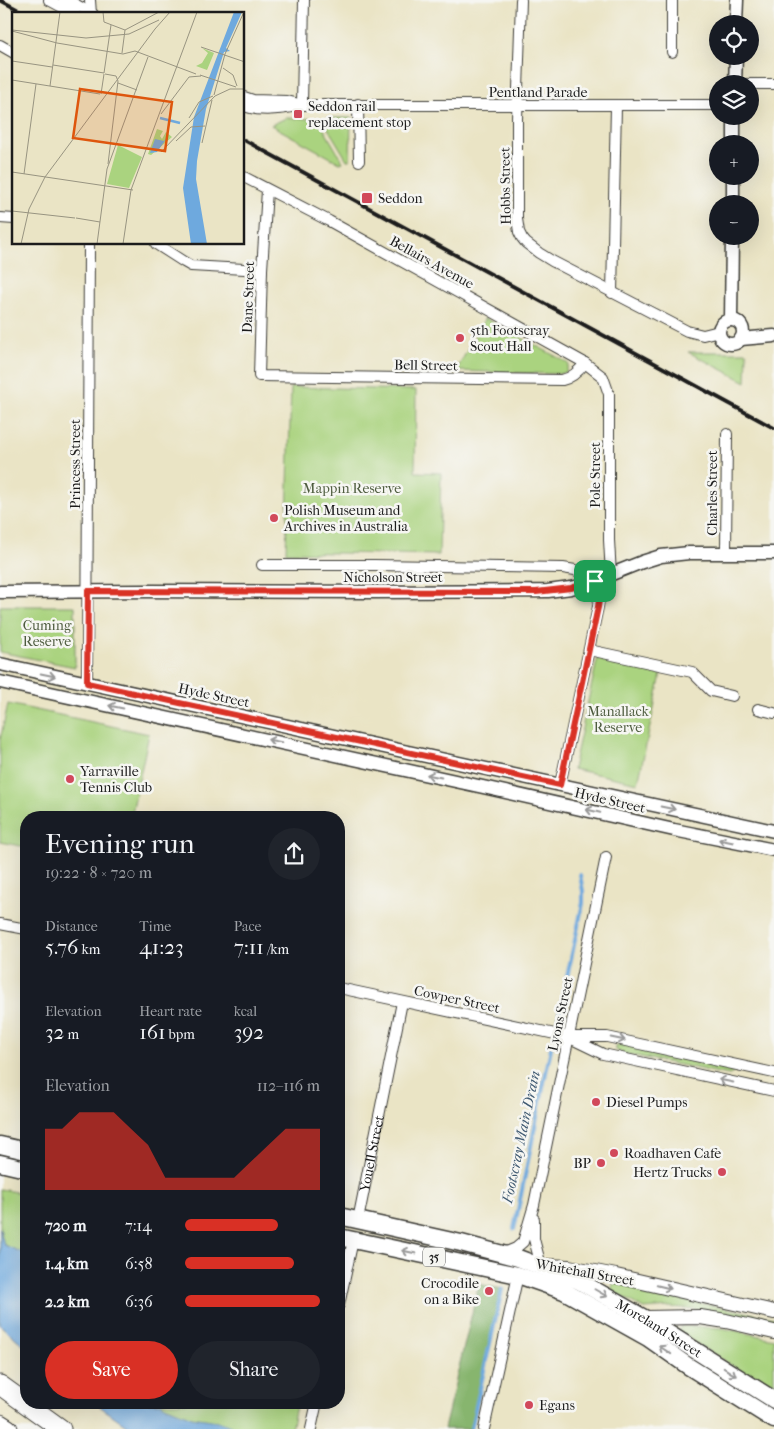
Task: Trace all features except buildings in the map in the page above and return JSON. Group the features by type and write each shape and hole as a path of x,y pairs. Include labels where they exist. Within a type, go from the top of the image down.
{"highway":[{"path":"0,1385 20,1399"},
{"path":"33,1409 61,1429"},
{"path":"0,1424 8,1429"}],"main road":[{"path":"0,1145 20,1150"},
{"path":"0,1163 20,1168"},
{"name":"Whitehall Street","path":"345,1217 461,1243 541,1266 564,1266 641,1281 774,1312"},
{"name":"Youell Street","path":"346,1239 358,1220"},
{"name":"Whitehall Street","path":"346,1239 518,1275 564,1291 598,1310"},
{"name":"Moreland Street","path":"541,1266 579,1281 644,1318 774,1400"},
{"name":"Moreland Street","path":"598,1310 648,1338 688,1366 774,1420"},
{"name":"35","path":"598,1310 619,1316 700,1318 726,1321 774,1332"}],"street":[{"path":"49,0 71,12"},
{"path":"64,0 90,12"},
{"path":"302,105 304,0"},
{"name":"Hobbs Street","path":"520,0 517,220 522,238 531,248 552,261 687,331 703,335 720,331"},
{"path":"672,0 672,52"},
{"path":"736,0 736,15"},
{"path":"0,45 12,52"},
{"path":"759,84 774,84"},
{"name":"Pentland Parade","path":"245,97 253,100 286,101 302,105"},
{"path":"358,104 359,161"},
{"name":"Pentland Parade","path":"245,106 256,109 281,109 302,105 358,104 709,105"},
{"path":"612,293 616,106"},
{"name":"Bellairs Avenue","path":"245,178 329,221 585,363 603,377"},
{"name":"Dane Street","path":"259,376 262,270 267,190"},
{"name":"Princess Street","path":"87,683 88,245"},
{"path":"158,245 191,266 262,270"},
{"path":"731,320 732,245"},
{"path":"731,320 739,322 742,334 734,344 730,344 722,339 720,331 723,323 731,320"},
{"path":"742,334 772,336"},
{"name":"Bell Street","path":"259,376 562,380 569,379 585,363"},
{"name":"Pole Street","path":"603,377 609,394 609,552 611,575"},
{"name":"Charles Street","path":"726,553 727,434"},
{"name":"Nicholson Street","path":"2,591 536,592 571,588 661,556 680,553 774,553"},
{"path":"262,565 562,568 575,570 595,581 599,602 560,785"},
{"path":"589,650 692,672 711,691 732,696"},
{"name":"Hyde Street","path":"0,664 774,831"},
{"name":"Hyde Street","path":"0,682 674,830 774,850"},
{"path":"87,683 89,701"},
{"path":"758,709 774,713"},
{"path":"616,817 620,798"},
{"name":"Lyons Street","path":"502,1254 516,1248 523,1242 534,1205 606,857"},
{"path":"0,924 20,928"},
{"name":"Cowper Street","path":"345,989 569,1037 607,1037 774,1073"},
{"name":"Youell Street","path":"358,1220 402,1002"},
{"name":"Cowper Street","path":"569,1037 603,1054 774,1091"},
{"name":"Lyons Street","path":"534,1205 534,1238 541,1266"},
{"path":"484,1429 518,1275"},
{"path":"312,1429 316,1409"}],"green space":[{"path":"286,118 318,119 343,162 340,163 271,125"},
{"path":"327,118 351,118 350,160 347,160 323,120"},
{"path":"485,318 568,363 566,372 559,374 456,371"},
{"path":"688,352 747,352 746,382"},
{"name":"Mappin Reserve","path":"291,387 416,390 415,472 441,473 439,555 286,552"},
{"name":"Cuming Reserve","path":"0,606 75,606 75,667 0,652"},
{"name":"Manallack Reserve","path":"598,656 662,670 638,783 573,769"},
{"name":"Yarraville Tennis Club","path":"8,704 149,734 132,811 20,811 20,846 0,842 0,740"},
{"path":"621,1043 734,1068 733,1073 729,1075 621,1053 616,1050 616,1046"},
{"path":"0,1189 20,1193 20,1342 0,1325"},
{"path":"614,1282 691,1301 774,1318 774,1326 695,1309 671,1307 644,1309 611,1290"},
{"path":"479,1284 502,1289 471,1429 444,1429"},
{"path":"681,1326 722,1328 774,1339 774,1392 678,1332"},
{"path":"104,1409 295,1409 291,1429 132,1429"}],"water":[{"path":"0,1228 4,1245 20,1252 20,1342 0,1325"},
{"path":"104,1409 172,1409 192,1417 218,1421 239,1429 132,1429"}],"waterway":[{"name":"Footscray Main Drain","path":"556,1028 583,903 580,875"},
{"name":"Footscray Main Drain","path":"514,1229 551,1048"},
{"name":"Footscray Main Drain","path":"471,1429 502,1289"}],"railway":[{"path":"0,0 22,12"},
{"path":"245,141 774,428"}],"place":[{"name":"Seddon rail replacement stop","path":"298,114"},
{"name":"Seddon","path":"367,198"},
{"name":"5th Footscray Scout Hall","path":"460,338"},
{"name":"Polish Museum and Archives in Australia","path":"274,518"},
{"name":"Yarraville Tennis Club","path":"70,779"},
{"name":"Diesel Pumps","path":"596,1102"},
{"name":"Roadhaven Cafe","path":"614,1153"},
{"name":"BP","path":"601,1163"},
{"name":"Hertz Trucks","path":"722,1172"},
{"name":"Crocodile on a Bike","path":"489,1291"},
{"name":"Egans","path":"529,1405"}],"route":[{"path":"595,581 599,600 598,607 560,785 87,683 88,591 536,592 571,588 595,581"}]}
